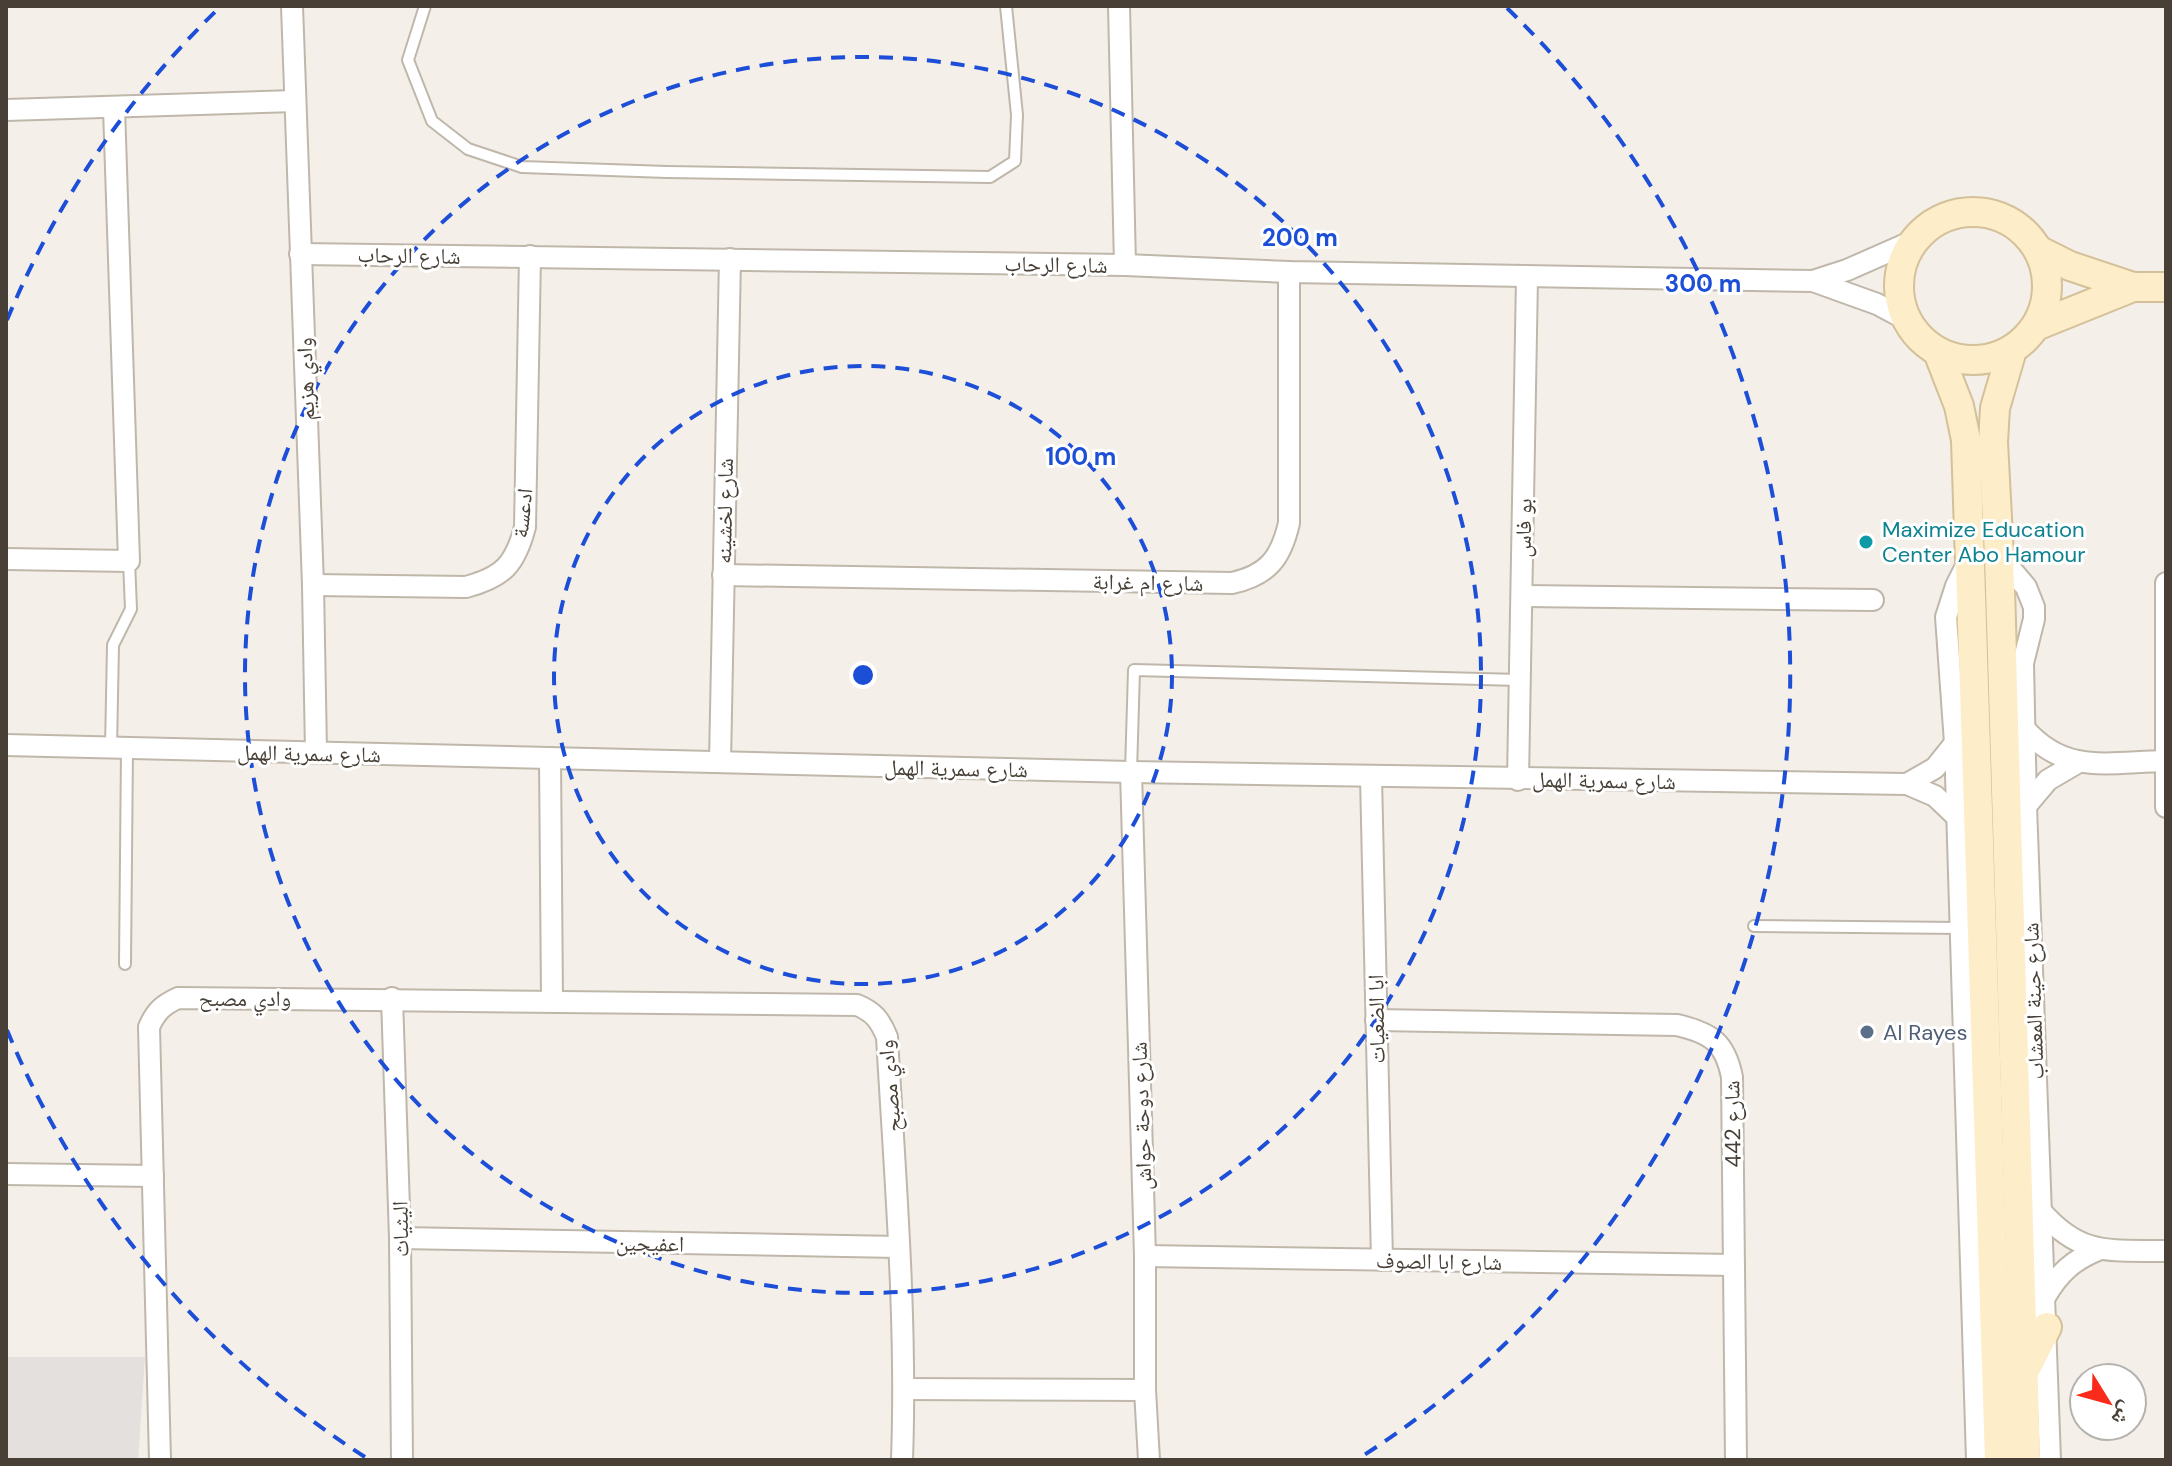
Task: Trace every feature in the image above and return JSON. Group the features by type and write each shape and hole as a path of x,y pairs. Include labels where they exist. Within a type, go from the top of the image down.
{"street":[{"name":"وادي هزيم","path":"292,6 316,752"},
{"path":"1119,6 1125,265"},
{"path":"6,110 295,101"},
{"path":"6,559 129,561 114,108"},
{"path":"1979,211 2004,217 2025,231 2040,251 2047,270 2045,309 2025,340 2012,350 1988,359 1962,360 1938,352 1918,336 1907,320 1900,301 1899,280 1903,260 1913,241 1931,223 1954,213 1979,211"},
{"name":"شارع الرحاب","path":"1813,281 1869,262 1913,241"},
{"path":"2040,251 2070,266 2133,287 2166,287"},
{"name":"شارع الرحاب","path":"300,254 1125,265 1289,272 1813,281 1866,300 1907,320"},
{"name":"ادعسة","path":"313,585 466,587 490,580 508,567 520,547 525,527 530,256"},
{"name":"شارع لخشينه","path":"720,762 730,259"},
{"name":"شارع ام غرابة","path":"723,575 1232,583 1254,578 1272,563 1284,543 1289,523 1289,272"},
{"name":"بو فاس","path":"1518,780 1527,277"},
{"path":"2036,326 2133,287"},
{"name":"شارع حينة المعشاب","path":"2012,350 1995,408 1993,442 2026,1460"},
{"path":"1938,352 1959,406 1966,440 1999,1460"},
{"name":"شارع حينة المعشاب","path":"1999,555 2026,587 2034,607 2023,663 2050,1460"},
{"path":"1969,560 1946,617 1955,743 1977,1460"},
{"path":"2166,583 2166,807"},
{"path":"1522,596 1873,600"},
{"path":"2025,729 2048,750 2077,763 2164,761"},
{"path":"1907,784 1935,768 1955,743"},
{"name":"شارع سمرية الهمل","path":"6,745 1371,777 1907,784 1935,796 1957,817"},
{"path":"550,758 552,1000"},
{"path":"2026,806 2048,780 2077,763"},
{"name":"شارع دوحة حواش","path":"1131,772 1149,1460"},
{"name":"ابا الضعيات","path":"1371,777 1382,1260"},
{"name":"وادي مصبح","path":"160,1460 149,1027 155,1013 164,1004 178,998 857,1005 870,1010 880,1021 887,1037 899,1247 904,1389 902,1460"},
{"name":"اليثياث","path":"392,998 400,1238 402,1460"},
{"name":"شارع 442","path":"1376,1020 1677,1025 1699,1030 1716,1041 1728,1058 1732,1077 1736,1460"},
{"path":"6,1174 153,1176"},
{"path":"2041,1211 2066,1235 2098,1250"},
{"name":"اعفيجين","path":"400,1238 899,1247"},
{"path":"2045,1297 2067,1267 2098,1250 2166,1251"},
{"name":"شارع ابا الصوف","path":"1145,1256 1734,1265"},
{"path":"2024,1373 2047,1327"},
{"path":"904,1389 1145,1390"}],"lane":[{"path":"425,6 408,60 432,121 468,149 522,167 683,173 990,177 1015,161 1017,115 1006,6"},
{"path":"125,964 113,645 131,609 129,561"},
{"path":"1131,772 1134,670 1520,680"},
{"path":"1754,926 1960,928"}],"shaded area":[{"path":"6,1357 145,1357 138,1460 6,1460"}],"place":[{"name":"Maximize Education Center Abo Hamour","path":"1866,542"},
{"name":"Al Rayes","path":"1867,1032"}]}
